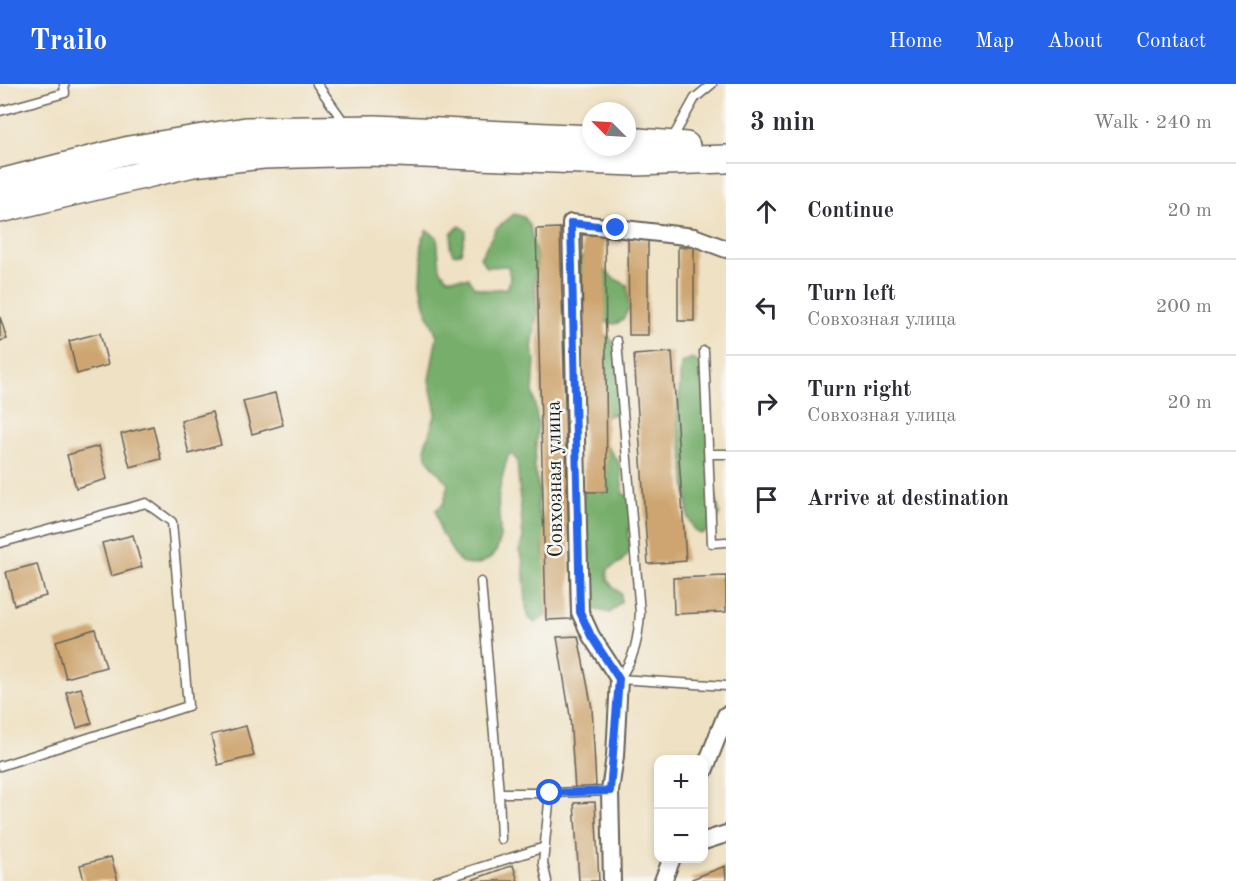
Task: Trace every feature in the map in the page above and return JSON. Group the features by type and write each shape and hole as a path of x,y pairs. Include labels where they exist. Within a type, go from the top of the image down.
{"main road":[{"path":"0,183 129,150 246,131 350,130 498,133 582,138"},
{"path":"636,142 726,151"},
{"path":"0,209 193,163 263,155 369,152 635,162 726,159"}],"street":[{"name":"Совхозная улица","path":"619,679 591,636 580,612 571,223 694,237 726,249"},
{"path":"612,881 610,791 619,679"},
{"path":"708,761 726,714"},
{"path":"708,840 726,834"},
{"path":"663,881 670,863"}],"lane":[{"path":"0,111 65,93 64,84"},
{"path":"317,84 350,130"},
{"path":"670,145 694,98 712,84"},
{"path":"617,341 640,614 638,646 619,679"},
{"path":"704,351 712,543 726,542"},
{"path":"709,454 726,454"},
{"path":"0,543 146,503 172,522 188,706 0,766"},
{"path":"481,582 501,839"},
{"path":"619,679 726,686"},
{"path":"499,793 610,791"},
{"path":"547,881 543,863 550,793"},
{"path":"437,881 544,847"}],"green space":[{"path":"514,214 524,217 530,226 537,259 535,281 537,313 532,349 535,359 533,392 538,424 534,467 539,488 538,510 546,532 543,553 547,564 549,607 544,617 535,623 527,616 523,561 519,551 523,538 517,460 510,453 503,472 498,502 500,533 496,551 491,558 481,563 467,565 456,557 441,534 436,510 444,503 448,484 426,458 425,446 436,413 429,380 437,336 424,305 420,284 422,239 427,230 437,237 440,269 447,278 469,278 474,287 486,290 508,288 510,277 508,266 487,267 480,258 496,229"},
{"path":"460,226 466,231 461,253 453,254 450,247 452,232"},
{"path":"583,256 591,256 613,278 627,285 629,308 622,321 615,324 584,318 577,261"},
{"path":"584,331 608,336 613,342 622,391 626,398 622,412 607,416 602,421 578,395 586,381 584,359 578,354 576,333"},
{"path":"692,358 705,368 711,390 708,467 720,514 714,528 701,534 695,531 688,517 683,454 677,424 681,363"},
{"path":"601,439 620,464 623,494 630,497 634,504 628,535 631,550 621,562 608,569 609,581 621,594 621,602 610,613 588,608 580,506"}],"building":[{"path":"560,228 571,619 546,620 536,229"},
{"path":"582,235 605,235 607,492 584,492"},
{"path":"628,239 648,239 648,335 629,335"},
{"path":"678,247 694,247 694,321 678,321"},
{"path":"0,317 7,339 0,341"},
{"path":"100,333 108,365 77,374 69,341"},
{"path":"672,352 686,561 648,564 634,355"},
{"path":"275,393 283,425 252,434 243,401"},
{"path":"212,412 221,445 189,454 181,421"},
{"path":"153,426 161,459 130,467 121,434"},
{"path":"99,446 107,479 76,488 67,455"},
{"path":"133,535 142,567 111,576 102,543"},
{"path":"37,564 46,596 14,605 6,572"},
{"path":"726,576 726,612 674,614 673,578"},
{"path":"95,629 106,667 66,678 56,641"},
{"path":"578,636 592,708 596,786 575,790 570,716 557,637"},
{"path":"81,688 92,723 77,728 66,692"},
{"path":"246,726 254,756 218,765 211,735"},
{"path":"595,802 599,881 579,881 574,803"},
{"path":"111,857 118,881 84,881 80,865"},
{"path":"513,865 518,881 469,881"},
{"path":"725,866 726,881 693,881 692,879"}],"route":[{"path":"550,793 610,791 615,756 619,679 591,636 580,612 571,223 616,228"}]}
